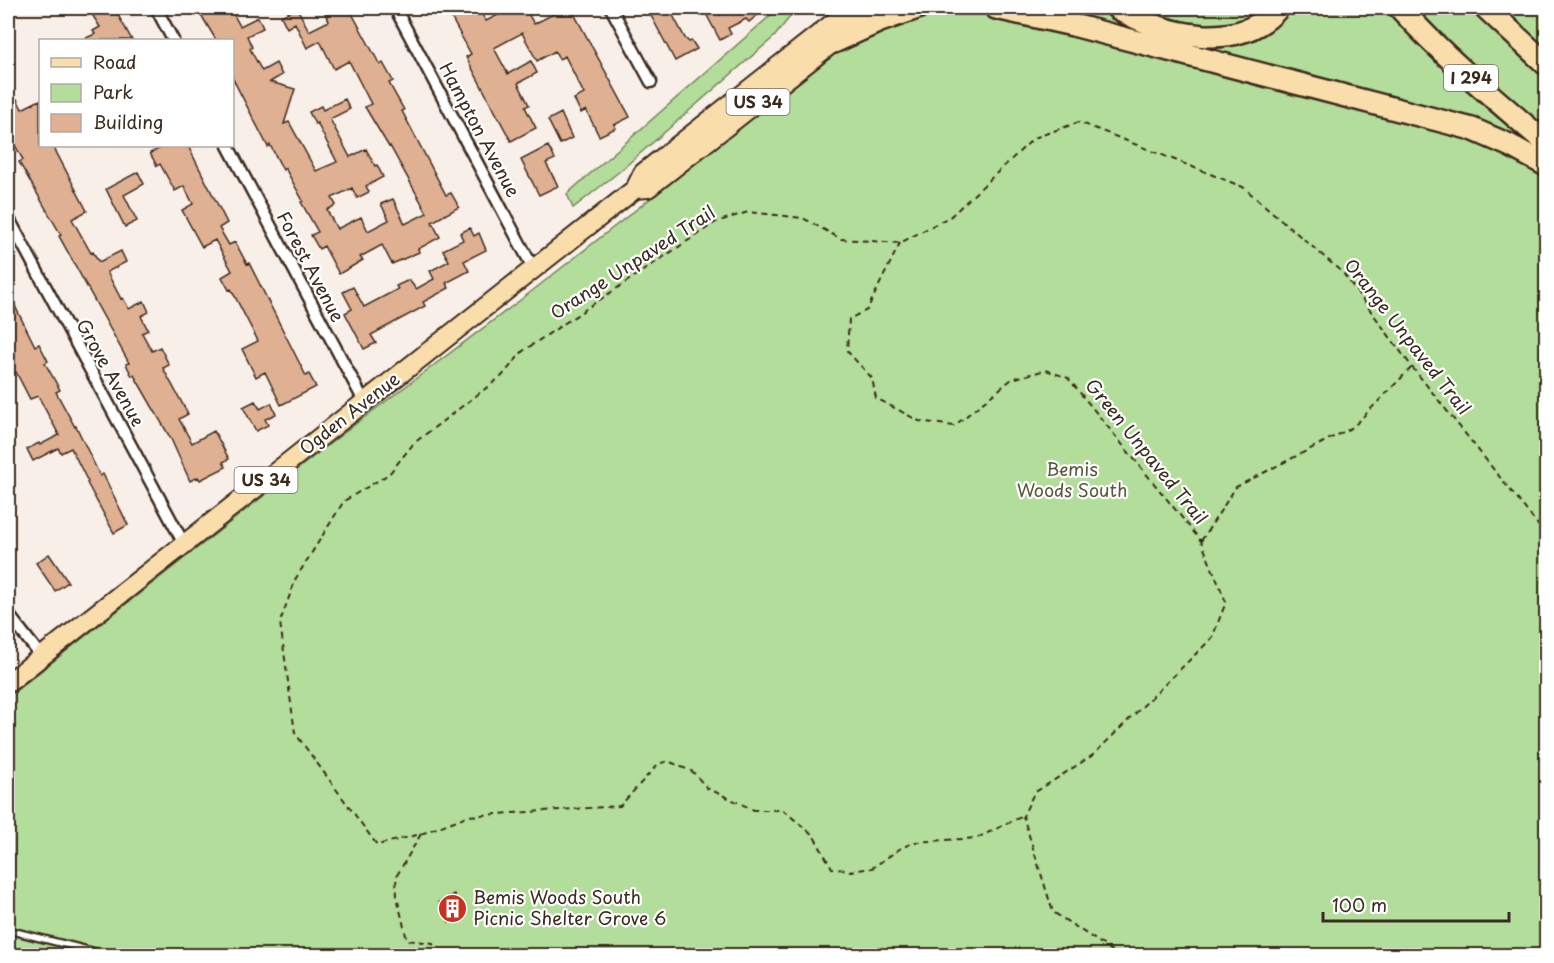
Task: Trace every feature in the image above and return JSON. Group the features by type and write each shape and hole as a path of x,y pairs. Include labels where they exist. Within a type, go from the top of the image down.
{"highway":[{"path":"834,42 890,16 916,8"},
{"path":"996,8 1073,25 1472,129 1546,165"},
{"path":"1117,8 1150,25 1177,33 1224,36 1258,23 1278,8"},
{"name":"I 294","path":"1400,8 1485,91 1546,143"},
{"path":"1486,8 1546,64"}],"main road":[{"name":"Ogden Avenue","path":"8,683 635,189 643,172 852,8"},
{"name":"Ogden Avenue","path":"635,189 648,188 877,8"}],"street":[{"path":"156,8 172,39"},
{"name":"Hampton Avenue","path":"395,8 533,268"},
{"path":"612,8 651,82"},
{"name":"Forest Avenue","path":"229,147 365,403"},
{"name":"Grove Avenue","path":"8,217 184,544"},
{"path":"8,614 41,656"}],"lane":[{"path":"8,930 112,956"}],"path":[{"name":"Orange Unpaved Trail","path":"421,834 378,845 295,733 280,622 296,578 344,501 389,474 414,443 502,376 523,351 716,222 748,212 803,218 842,238 900,243 951,216 1034,138 1079,122 1243,187 1343,273 1412,367 1546,535"},
{"name":"Green Unpaved Trail","path":"900,243 867,310 849,319 847,351 872,378 876,398 919,421 954,426 1012,379 1046,370 1068,378 1201,541 1226,602 1212,638 1093,755 1034,793 1023,816"},
{"path":"1201,541 1236,487 1353,427 1412,367"},
{"path":"434,956 433,943 407,940 397,897 396,877 421,834 467,816 620,806 658,764 668,761 693,772 706,788 754,810 783,810 813,835 832,868 851,872 872,868 900,848 915,842 976,838 1023,816 1053,912 1120,956"}],"green space":[{"path":"779,8 797,8 774,37 620,171 573,208 567,194"},
{"name":"Bemis Woods South","path":"894,8 1546,8 1546,955 8,955 8,697 341,435 523,298"}],"building":[{"path":"88,8 114,8 131,39 84,39 95,34 93,31 100,27"},
{"path":"197,8 230,8 240,26 258,17 263,28 247,36 252,47 250,49 262,71 276,63 282,75 270,82 295,89 284,124 289,122 316,171 337,162 309,112 321,106 323,110 345,99 350,109 330,119 350,157 366,149 383,177 366,186 369,192 357,198 352,188 332,198 336,205 327,210 337,229 361,217 368,231 389,220 381,204 393,199 405,224 427,213 390,146 365,107 371,104 349,61 334,69 320,41 307,48 295,23 287,28 281,16 297,8 309,31 329,21 322,8 349,8 380,65 383,63 393,81 389,83 404,110 402,111 446,195 451,193 459,207 432,222 440,237 418,249 419,252 392,264 382,245 360,257 363,260 339,274 324,246 319,249 311,235 318,232 301,202 303,201 285,168 283,170 270,145 268,147 234,81 234,39 215,39"},
{"path":"446,8 467,8 471,16 480,11 486,21 512,8 525,8 534,24 565,8 571,8 630,117 614,125 616,128 599,136 586,110 581,113 574,99 584,94 565,56 559,59 555,51 537,61 522,33 494,48 508,74 531,61 537,73 518,83 529,105 525,107 536,128 511,141 466,57 471,54"},
{"path":"647,8 669,8 685,38 689,42 692,41 697,49 675,61"},
{"path":"703,8 716,8 720,15 735,8 739,14 746,8 766,8 749,22 746,19 728,28 731,34 720,40"},
{"path":"17,99 22,109 39,100 39,147 54,147 87,211 72,219 91,253 93,252 99,262 121,251 126,262 107,272 129,309 144,301 149,312 141,316 148,330 142,333 152,351 160,347 169,365 163,368 188,414 179,419 192,443 214,431 229,459 223,462 226,467 200,480 198,477 190,481 171,439 134,375 132,376 126,364 129,363 19,162 23,160 8,132 8,104"},
{"path":"561,113 572,138 560,144 548,120"},
{"path":"548,146 555,159 546,163 558,186 539,195 521,160"},
{"path":"163,147 189,147 227,223 219,228 229,245 235,242 247,264 249,263 306,376 309,374 316,387 281,405 265,372 256,377 242,349 258,341 231,289 229,290 222,277 232,271 215,240 202,247 182,210 193,204 184,186 175,191 160,164 157,166 150,153"},
{"path":"138,172 144,184 124,195 137,221 125,227 106,189"},
{"path":"470,228 474,236 479,233 486,250 464,261 469,271 446,283 449,288 423,302 425,306 371,335 376,343 364,349 345,313 352,309 343,292 353,287 364,307 398,289 396,286 409,280 416,289 434,279 430,271 449,261 443,250 463,240 460,233"},
{"path":"8,292 35,346 39,344 48,361 45,363 60,390 56,392 76,426 100,476 103,474 128,525 114,533 71,448 61,453 58,448 33,461 27,449 59,435 38,396 30,399 16,372 8,376 8,361 15,357 8,343"},
{"path":"255,401 260,409 271,403 276,414 265,419 268,425 256,431 243,407"},
{"path":"49,554 68,582 55,591 36,563"},
{"name":"Bemis Woods South Picnic Shelter Grove 6","path":"454,894 465,915 449,922 439,902"}],"place":[{"name":"Bemis Woods South Picnic Shelter Grove 6","path":"452,908"}]}
